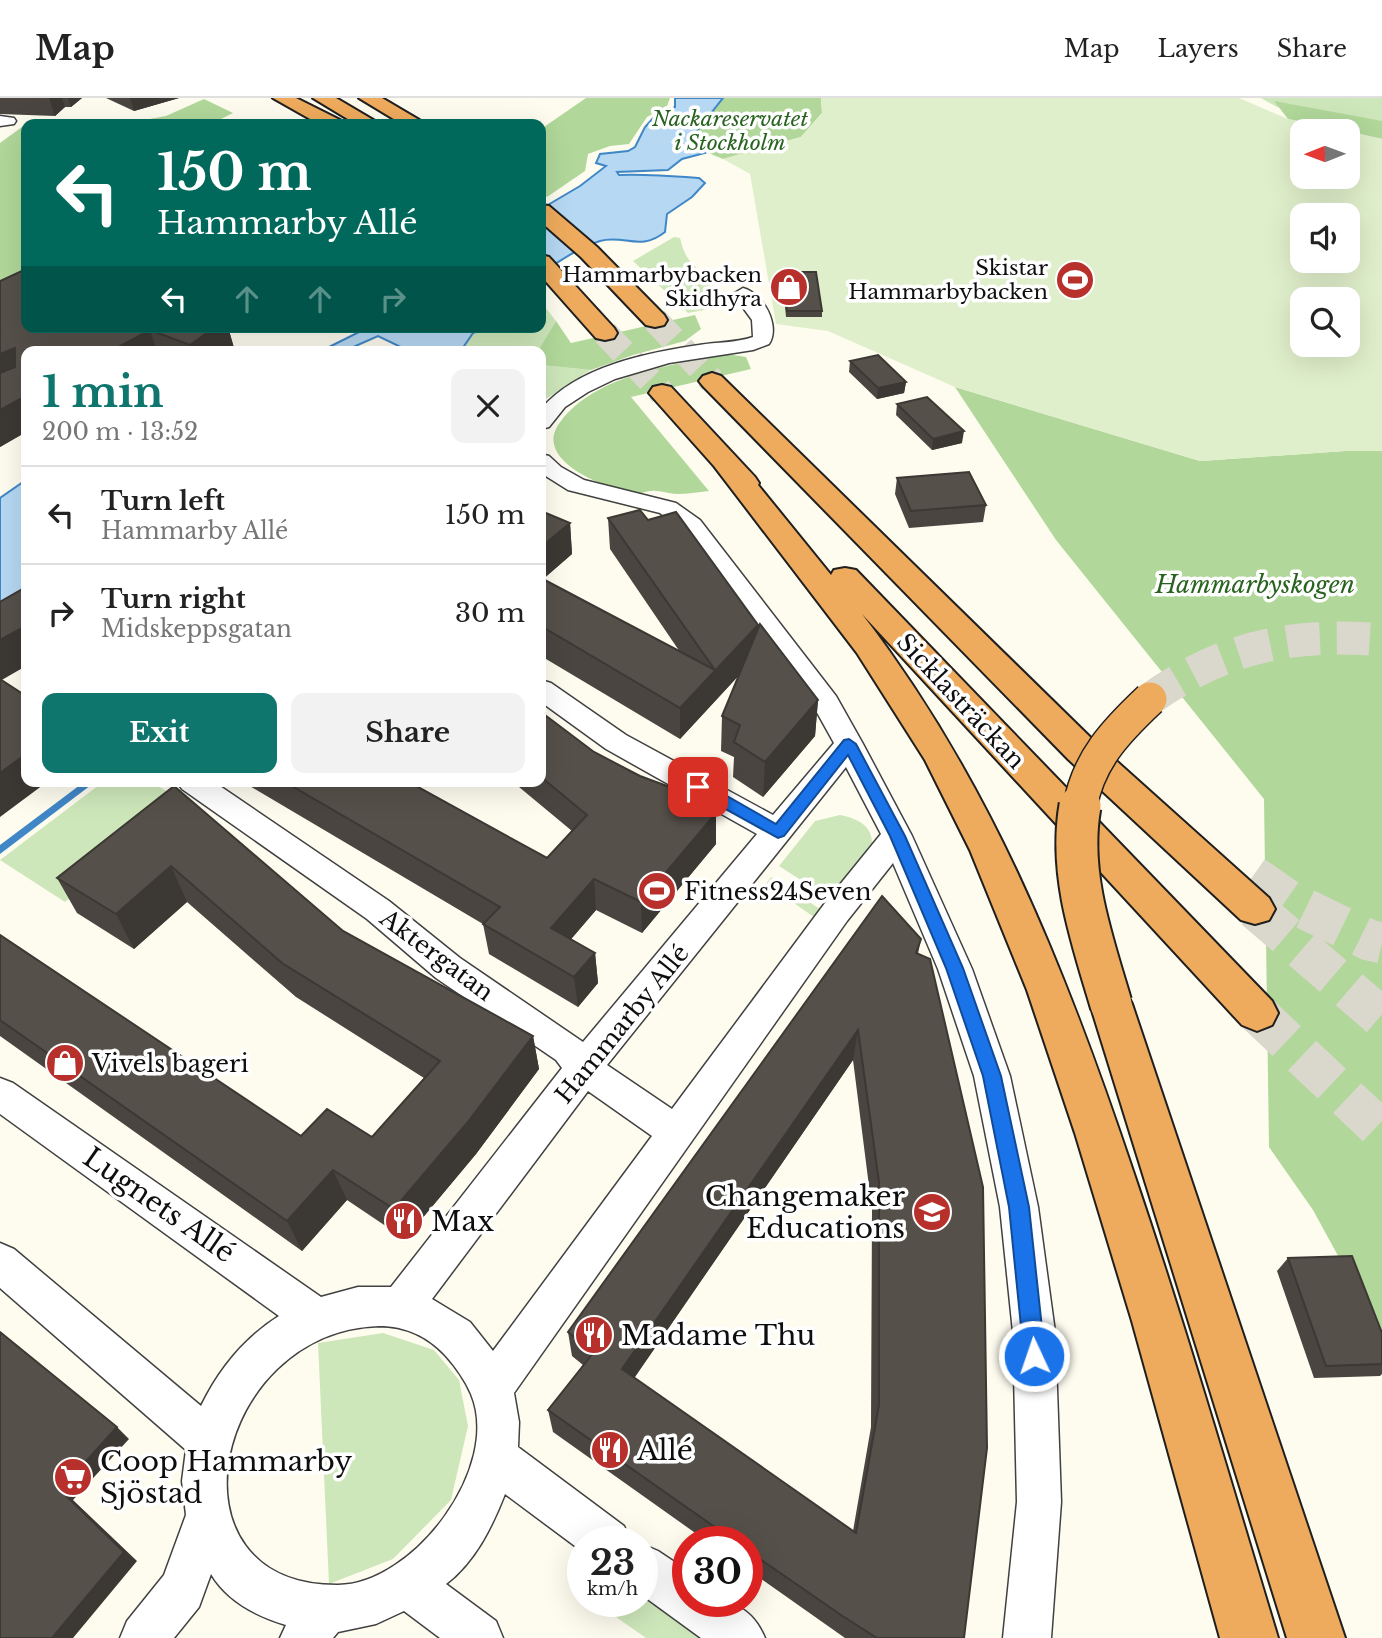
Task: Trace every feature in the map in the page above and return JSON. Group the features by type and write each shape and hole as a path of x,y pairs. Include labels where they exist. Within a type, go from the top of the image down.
{"highway":[{"path":"282,98 323,119"},
{"path":"322,98 361,119"},
{"path":"368,98 407,119"},
{"path":"398,98 429,119"},
{"path":"546,215 589,252 655,320"},
{"path":"547,268 605,333"},
{"name":"Sicklasträckan","path":"712,381 948,618 1010,659 1189,826 1254,893"},
{"name":"Sicklasträckan","path":"662,393 727,467 832,563 1257,1013"},
{"path":"727,467 829,591 879,659 942,758 1004,882 1036,956 1066,1037 1127,1221 1249,1638"},
{"path":"1150,699 1117,729 1093,764 1079,814 1076,852 1081,893 1111,1004 1316,1638"}],"street":[{"path":"546,417 565,398 600,377 662,357 753,344 762,340 764,332 761,314 743,294"},
{"path":"546,466 576,485 668,508 691,525 826,703 897,836 955,968 992,1076 1019,1207 1034,1332 1039,1502 1027,1638"},
{"path":"546,693 616,742 778,832"},
{"name":"Hammarby Allé","path":"400,1308 602,1044 849,744"},
{"name":"Aktergatan","path":"199,787 378,910 448,968 568,1049 585,1069 677,1133"},
{"path":"491,1389 836,912 897,836"},
{"name":"Lugnets Allé","path":"0,1094 316,1318"},
{"path":"0,1262 210,1442"},
{"path":"358,1307 400,1308 439,1322 470,1350 491,1389 497,1421 496,1455 481,1505 451,1550 409,1586 314,1624 290,1606 260,1592 232,1568 217,1544 208,1517 204,1479 210,1442 227,1399 255,1362 283,1336 316,1318 358,1307"},
{"path":"496,1455 509,1469 586,1526"},
{"path":"144,1638 182,1590 208,1517"},
{"path":"409,1586 479,1638"},
{"path":"712,1617 741,1638"}],"green space":[{"path":"586,98 670,98 667,106 647,117 629,144 610,146 588,154 585,171 547,197 546,126"},
{"name":"Nackareservatet i Stockholm","path":"723,98 821,98 822,113 801,137 723,159 691,146 693,135"},
{"name":"Skistar Hammarbybacken","path":"821,98 1239,98 1290,119 1290,189 1360,189 1360,134 1382,139 1382,451 1200,461 955,387 828,331 776,324 750,174 723,159 801,137 822,113"},
{"path":"1261,98 1382,98 1382,127 1360,123 1360,119 1340,119 1277,107"},
{"path":"204,99 233,113 221,119 150,119 166,116"},
{"path":"1274,101 1382,121 1382,139 1360,134 1360,119 1288,119"},
{"path":"21,128 21,292 0,303 0,143"},
{"path":"674,237 680,238 688,258 725,306 688,313 633,261"},
{"path":"546,308 556,321 541,346 464,346 473,333 546,333"},
{"path":"695,315 701,329 685,341 591,370 546,366 546,346 541,346 556,321 571,343"},
{"path":"727,354 746,357 751,369 631,397 709,491 677,494 653,491 630,494 579,473 559,455 554,445 554,433 576,405 594,393 615,382 660,367"},
{"path":"546,366 591,370 546,399"},
{"name":"Hammarbyskogen","path":"955,387 1200,461 1382,451 1382,1336 1313,1210 1269,1147 1264,799 1056,540"},
{"path":"96,787 160,787 189,804 65,902 0,860"},
{"path":"840,815 857,820 866,827 872,843 832,900 779,866 815,821"},
{"path":"771,877 823,911 817,919 766,884"},
{"path":"383,1333 434,1350 459,1380 468,1426 451,1500 393,1559 329,1584 318,1343"},
{"path":"658,1600 672,1610 672,1617 681,1617 709,1638 646,1638 616,1617 658,1617"}],"water":[{"path":"675,98 723,98 693,136 692,146 705,153 682,159 668,170 617,172 619,175 699,178 705,183 692,197 667,214 665,232 656,238 640,242 617,239 600,241 546,270 546,206 580,186 606,166 596,163 600,154 628,151 635,147 645,127 654,117 675,107"},
{"path":"357,333 473,333 464,346 399,346 378,336 356,346 331,346"},
{"path":"21,483 21,593 0,607 0,498"}],"building":[{"path":"21,271 21,333 144,333 120,346 21,346 21,399 0,410 0,373 15,367 15,348 0,354 0,281"},
{"path":"782,272 816,272 822,311 787,311"},
{"path":"158,333 207,333 190,345"},
{"path":"878,355 906,382 878,388 850,361"},
{"path":"927,397 964,431 933,439 897,404"},
{"path":"969,472 986,505 911,511 897,478"},
{"path":"640,510 648,520 676,512 758,625 680,708 546,629 546,581 715,670 608,518"},
{"path":"546,513 570,523 546,543"},
{"path":"21,590 21,629 0,640 0,602"},
{"path":"760,624 818,700 765,762 734,742 740,725 722,716"},
{"path":"0,679 21,693 21,758 0,773"},
{"path":"546,716 594,752 640,776 683,792 716,813 641,902 594,879 551,928 595,953 574,977 483,924 500,907 294,787 418,787 547,858 587,815 546,781"},
{"path":"175,787 343,931 533,1036 467,1123 394,1209 333,1170 287,1221 0,1020 0,935 301,1136 327,1109 372,1137 440,1061 282,963 171,866 116,914 57,878"},
{"path":"882,896 921,939 916,953 930,959 983,1187 987,1448 964,1638 877,1638 763,1561 763,1526 713,1526 548,1410 594,1352 568,1332","holes":["858,1030 879,1182 879,1405 856,1533 622,1369"]},
{"path":"1352,1256 1382,1333 1382,1364 1326,1366 1288,1258"},
{"path":"0,1332 117,1427 60,1490 124,1552 52,1638 0,1638"}],"waterway":[{"path":"0,850 84,787"}],"tunnel":[{"path":"655,320 712,381"},
{"path":"605,333 662,393"},
{"path":"1150,699 1205,667 1260,647 1318,639 1382,640"},
{"path":"1253,876 1289,901 1369,940 1382,943"},
{"path":"1255,909 1382,1018"},
{"path":"1257,1013 1382,1131"}],"place":[{"name":"Skistar Hammarbybacken","path":"1075,280"},
{"name":"Hammarbybacken Skidhyra","path":"789,287"},
{"name":"Fitness24Seven","path":"657,891"},
{"name":"Vivels bageri","path":"65,1063"},
{"name":"Changemaker Educations","path":"932,1212"},
{"name":"Max","path":"404,1221"},
{"name":"Madame Thu","path":"594,1335"},
{"name":"Allé","path":"610,1450"},
{"name":"Coop Hammarby Sjöstad","path":"73,1477"}],"route":[{"path":"698,787 778,832 849,744 897,836 955,968 992,1076 1019,1207 1034,1332 1034,1356"}]}
